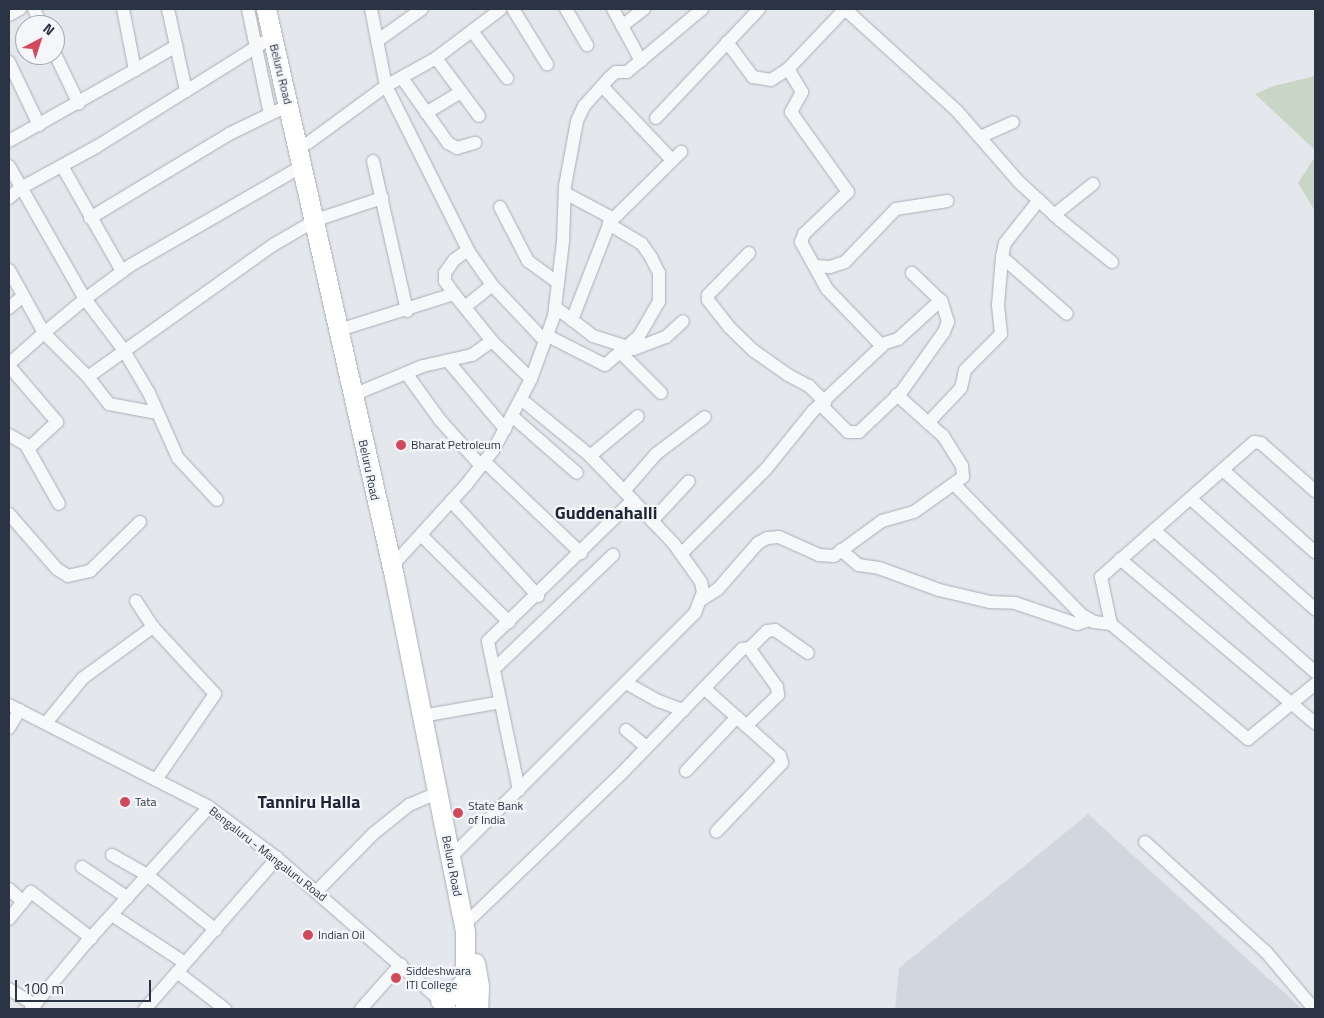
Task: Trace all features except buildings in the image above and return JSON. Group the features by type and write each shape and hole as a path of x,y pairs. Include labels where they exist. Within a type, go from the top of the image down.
{"highway":[{"name":"Beluru Road","path":"266,9 264,42 289,105 304,165 392,566 422,716 464,929 467,978 465,1009"},
{"name":"Beluru Road","path":"464,929 470,940 481,1004"},
{"path":"445,1005 467,978"}],"street":[{"path":"9,14 20,9"},
{"path":"123,9 135,70"},
{"path":"168,9 186,91"},
{"path":"248,9 264,42 270,114"},
{"path":"371,9 386,86 468,250 492,285 545,337 602,366 639,336 659,302 659,273 642,244 610,221 565,193"},
{"path":"377,41 422,9"},
{"path":"299,145 308,143 386,86 436,58 503,9 547,64"},
{"path":"566,9 587,45"},
{"path":"613,9 641,61"},
{"path":"622,26 644,9"},
{"path":"392,566 482,464 505,429 531,379 555,307 565,193 576,121 584,106 616,72 627,72 702,9"},
{"path":"656,118 759,9"},
{"path":"727,42 753,77 771,80 788,69 845,9 957,111 1054,215 1112,262"},
{"path":"472,31 507,78"},
{"path":"9,198 19,189 62,166 264,42"},
{"path":"9,141 79,104 176,46"},
{"path":"436,58 479,116"},
{"path":"9,62 39,125"},
{"path":"60,65 79,104"},
{"path":"788,69 802,92 791,112 848,190 847,195 801,239 827,289 882,344"},
{"path":"402,78 452,147 475,143"},
{"path":"572,320 610,221 677,156 602,86"},
{"path":"426,113 461,92"},
{"path":"90,218 229,134 289,105"},
{"path":"980,137 1013,122"},
{"path":"373,161 407,311"},
{"path":"27,447 57,422 9,365 44,333 122,271 304,165"},
{"path":"9,166 19,189 85,299 123,349 157,413 178,458 216,500"},
{"path":"62,166 122,271"},
{"path":"1054,215 1093,184"},
{"path":"88,377 123,349 273,245 316,220 382,198"},
{"path":"928,423 961,388 965,370 1001,334 998,305 1005,244 1039,200"},
{"path":"815,266 830,267 845,262 896,209 947,201"},
{"path":"500,207 528,261 558,283"},
{"path":"468,250 454,260 445,273 445,281 492,341 531,379"},
{"path":"749,253 708,295 708,300 729,327 754,351 788,375 809,386 848,432 855,434 898,395 948,327 941,300 912,273"},
{"path":"1002,257 1067,314"},
{"path":"9,270 44,333 88,377 109,404 157,413"},
{"path":"465,307 492,285"},
{"path":"339,330 407,311 454,294"},
{"path":"9,308 23,296"},
{"path":"882,344 898,339 941,300"},
{"path":"555,307 593,336 623,350 660,393"},
{"path":"623,350 641,348 666,337 683,321"},
{"path":"353,394 406,373 472,355 492,341"},
{"path":"681,554 766,469 823,403 881,349 882,344"},
{"path":"448,362 505,429"},
{"path":"406,373 440,420 482,464 581,553"},
{"path":"701,600 718,588 758,543 767,538 779,537 827,557 841,550 882,521 914,512 963,477 962,466 943,436 898,395"},
{"path":"450,858 695,614 701,600 701,582 681,554 652,521 590,456 521,399"},
{"path":"512,416 577,473"},
{"path":"590,456 638,416"},
{"path":"624,490 656,454 705,417"},
{"path":"9,435 27,447 59,504"},
{"path":"1111,624 1101,575 1258,441 1315,491"},
{"path":"1224,471 1315,552"},
{"path":"652,521 689,481"},
{"path":"954,484 1089,620"},
{"path":"1191,499 1315,610"},
{"path":"519,790 488,641 538,596 633,500"},
{"path":"451,501 538,596"},
{"path":"9,514 57,569 68,576 90,571 140,522"},
{"path":"1154,530 1315,672"},
{"path":"421,535 509,622"},
{"path":"841,550 858,565 879,568 939,590 990,602 1031,607 1077,624 1089,620 1111,624 1248,739 1315,684"},
{"path":"494,669 613,554"},
{"path":"1120,558 1315,723"},
{"path":"136,601 153,627 215,694 156,780"},
{"path":"46,723 83,678 153,627"},
{"path":"464,929 742,650 748,648 767,631 775,630 808,653"},
{"path":"686,771 741,721 778,695 777,687 748,648"},
{"path":"626,683 659,701 683,710"},
{"path":"704,688 780,756 782,763 716,832"},
{"path":"422,716 500,702"},
{"path":"9,728 14,707"},
{"name":"Bengaluru - Mangaluru Road","path":"14,707 210,807 277,858 401,964 445,1005"},
{"path":"626,730 646,748"},
{"path":"316,892 373,834 409,805 437,793"},
{"path":"9,988 33,1007 91,938 210,807"},
{"path":"1145,842 1266,952 1314,1009"},
{"path":"112,855 147,876 216,930"},
{"path":"145,1009 277,858"},
{"path":"82,866 128,898"},
{"path":"9,890 23,902"},
{"path":"9,919 31,892 91,938"},
{"path":"112,915 181,968 225,1009"},
{"path":"361,1009 401,964"}],"shaded area":[{"path":"1088,814 1302,1009 895,1009 899,968"}],"green space":[{"path":"1315,76 1315,150 1255,94 1274,86"},
{"path":"1315,157 1315,211 1298,183"}],"place":[{"name":"Bharat Petroleum","path":"401,445"},
{"name":"Tata","path":"125,802"},
{"name":"State Bank of India","path":"458,813"},
{"name":"Indian Oil","path":"308,935"},
{"name":"Siddeshwara ITI College","path":"396,978"}],"district":[{"name":"Guddenahalli","path":"606,513"},
{"name":"Tanniru Halla","path":"309,802"}]}
